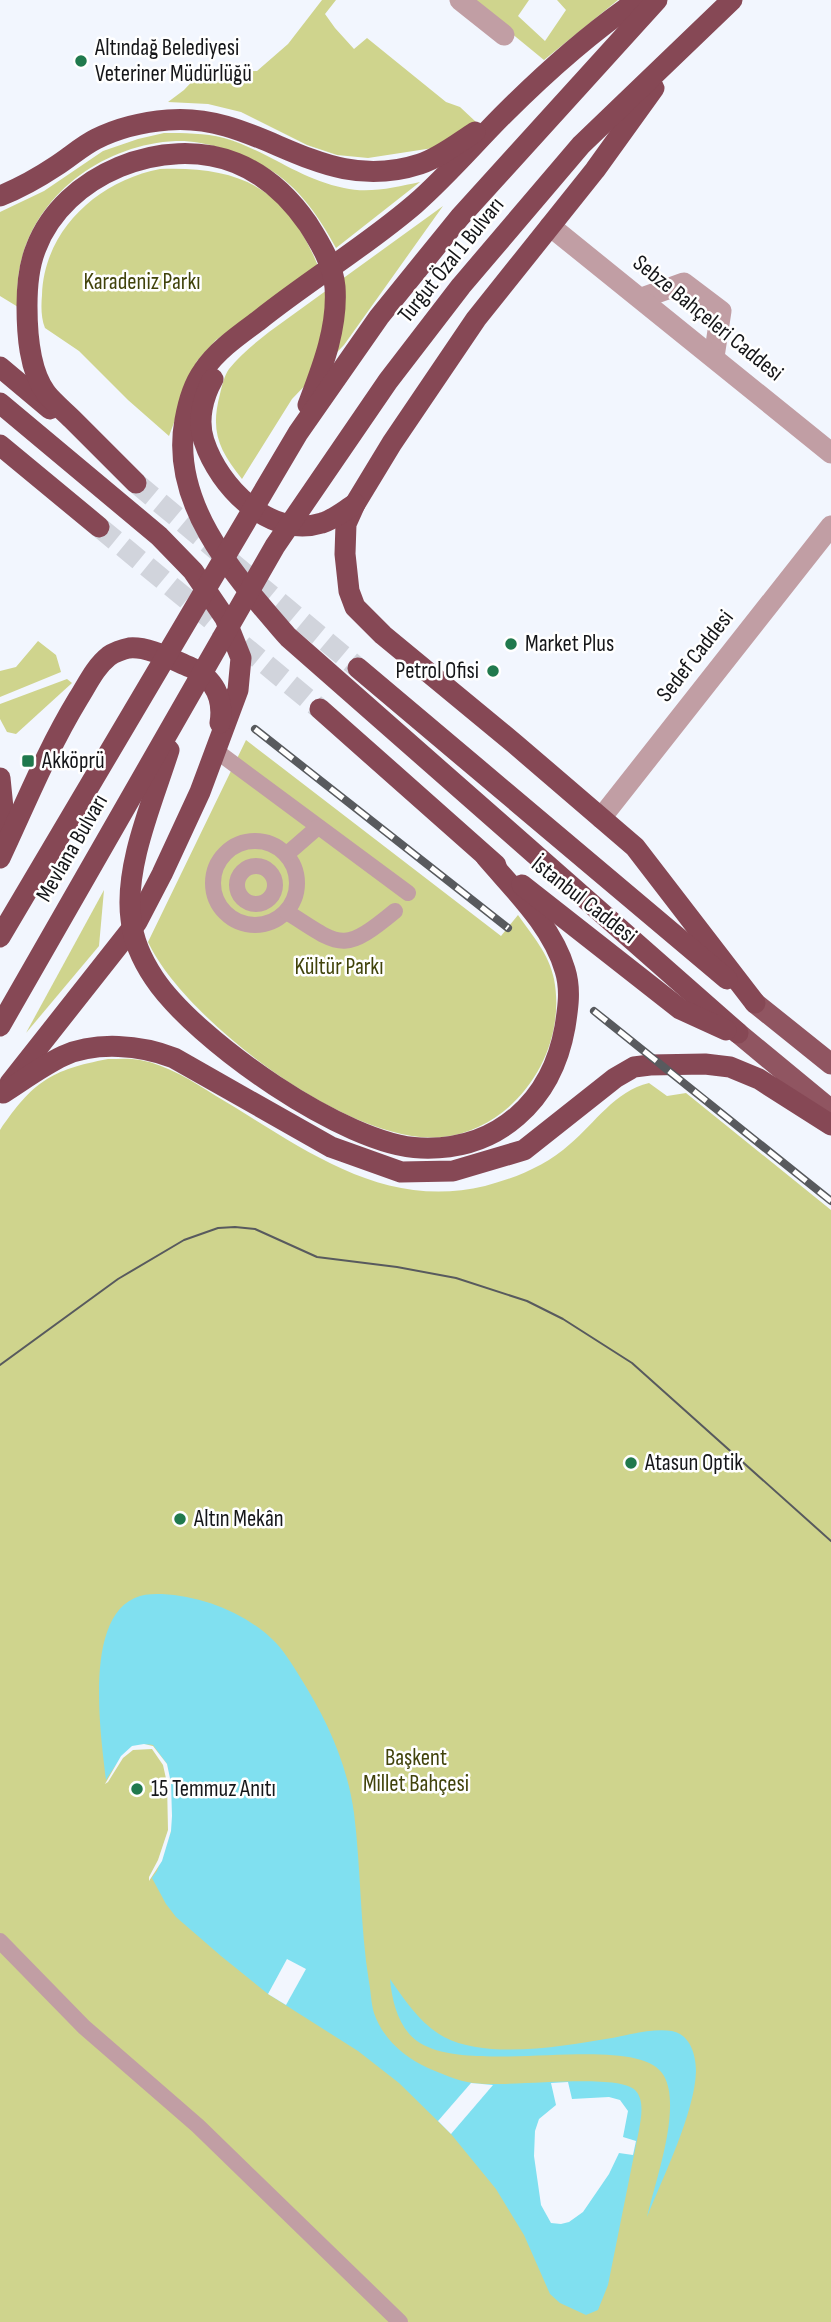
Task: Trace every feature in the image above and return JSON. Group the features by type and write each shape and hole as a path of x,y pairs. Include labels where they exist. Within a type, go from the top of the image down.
{"highway":[{"path":"638,0 606,22 506,111 432,188 388,227 282,301 232,341 203,370 189,400 181,439 184,468 192,500 212,539 246,587 288,637 738,1033"},
{"name":"Turgut Özal 1 Bulvarı","path":"224,557 298,433 379,317 460,217 657,0"},
{"name":"Turgut Özal 1 Bulvarı","path":"252,587 275,546 388,382 461,286 581,145 732,0"},
{"path":"690,39 595,170 477,319 392,443 346,524 345,554 349,591 355,607 383,635 635,847 755,1003"},
{"path":"0,196 21,188 96,139 122,127 169,120 200,121 238,129 314,162 344,171 380,172 421,164 506,111"},
{"path":"0,367 136,483 46,392 30,349 27,293 33,258 41,237 63,206 93,179 132,162 176,153 235,162 279,190 301,214 328,259 335,287 333,328 325,359 298,433"},
{"path":"232,341 205,394 202,410 203,440 226,480 246,503 277,523 300,526 323,523 355,504"},
{"path":"0,403 165,541 193,571 225,618 241,659 238,690 215,750 183,829 136,922 1,1094"},
{"path":"0,445 99,527"},
{"name":"Mevlana Bulvarı","path":"0,937 224,557"},
{"name":"Mevlana Bulvarı","path":"0,1026 252,587"},
{"path":"0,859 71,710 94,672 110,655 129,648 152,652 194,669 216,688 222,704 215,750"},
{"name":"İstanbul Caddesi","path":"358,668 755,1003"},
{"name":"İstanbul Caddesi","path":"320,709 486,857 680,1009 712,1025 738,1033"},
{"path":"181,711 131,877 130,917 134,936 154,979 214,1042 260,1076 318,1112 377,1138 404,1146 420,1149 457,1145 485,1137 505,1125 528,1106 548,1080 562,1044 569,986 562,961 538,919 486,857"},
{"path":"0,778 3,808 0,826"},
{"path":"1,1094 64,1056 93,1047 148,1050 174,1058 331,1147 401,1172 453,1171 524,1150 615,1078 634,1067 666,1063 730,1067 759,1079 831,1125"}],"main road":[{"name":"İstanbul Caddesi","path":"755,1003 831,1064"},
{"name":"İstanbul Caddesi","path":"738,1033 831,1110"}],"street":[{"path":"460,0 504,35"},
{"name":"Sebze Bahçeleri Caddesi","path":"550,226 830,451"},
{"path":"642,298 684,283 720,311 714,357"},
{"name":"Sedef Caddesi","path":"601,818 831,526"},
{"path":"215,750 408,893"},
{"path":"270,871 289,857 318,827"},
{"path":"260,841 270,843 289,857 296,871 298,889 283,915 253,926 236,921 223,911 216,901 213,882 218,863 232,848 240,843 260,841"},
{"path":"232,848 244,869"},
{"path":"258,865 270,871 274,877 275,889 267,901 250,904 240,897 236,884 244,869 258,865"},
{"path":"223,911 240,897"},
{"path":"267,901 283,915 328,938 346,942 365,935 394,911"},
{"path":"0,1941 84,2027 198,2126 400,2322"}],"green space":[{"path":"322,0 336,0 325,14 354,49 367,38 446,102 460,107 476,122 433,148 368,158 337,155 307,145 241,112 208,104 168,102 201,72 257,71 288,44"},
{"path":"471,0 529,0 518,16 545,41 566,10 557,0 618,0 544,60"},
{"path":"164,133 202,134 224,138 312,178 353,190 392,188 420,182 336,248 304,199 283,179 258,163 197,142 176,141 144,146 113,156 85,171 61,191 41,216 27,243 19,274 18,307 0,296 0,212 44,191 103,151"},
{"name":"Karadeniz Parkı","path":"160,169 214,172 237,178 258,188 276,201 292,218 318,266 216,340 197,361 169,436 79,351 45,328 41,308 45,271 53,250 78,212 116,185 137,175"},
{"path":"443,206 344,345 292,399 242,479 227,459 217,430 217,407 223,381 229,369 269,332"},
{"path":"38,641 56,655 61,672 0,697 0,671 16,667"},
{"path":"67,679 72,683 16,734 7,732 0,719 0,704"},
{"name":"Kültür Parkı","path":"246,740 501,936 518,915 539,945 554,979 556,1006 553,1033 544,1059 531,1082 514,1102 493,1119 469,1131 442,1137 405,1135 363,1122 319,1101 275,1073 197,1007 168,973 148,942"},
{"path":"104,890 99,946 26,1033"},
{"name":"Başkent Millet Bahçesi","path":"108,1059 140,1060 170,1070 279,1135 343,1169 376,1182 411,1190 447,1191 485,1186 519,1175 561,1152 616,1100 649,1083 667,1096 686,1093 831,1210 831,2322 0,2322 0,1130 33,1089 45,1081 71,1068"}],"water":[{"path":"162,1594 206,1602 248,1620 284,1652 319,1709 341,1759 351,1795 373,2009 383,2031 395,2046 428,2068 467,2082 607,2082 624,2085 638,2094 642,2109 639,2130 608,2285 598,2310 586,2315 560,2303 550,2294 524,2235 496,2189 451,2134 399,2083 358,2051 268,1994 176,1917 166,1904 152,1878 171,1831 167,1764 153,1745 138,1746 125,1755 106,1780 99,1707 102,1650 110,1626 122,1607 140,1596"},
{"path":"390,1979 414,2011 435,2032 462,2044 482,2048 504,2050 549,2047 665,2030 684,2037 690,2045 695,2061 694,2087 677,2144 647,2217 669,2125 669,2090 664,2076 648,2063 622,2056 474,2056 441,2051 417,2041 405,2028 394,2005"}],"pier":[{"path":"132,1746 153,1746 167,1764 171,1783 171,1831 162,1861 149,1881 168,1830 167,1783 163,1765 152,1749 133,1750 123,1758 105,1784 121,1756"},
{"path":"287,1959 306,1969 286,2005 268,1994"},
{"path":"568,2082 572,2099 609,2097 620,2100 628,2111 623,2137 636,2141 633,2155 619,2153 609,2174 583,2212 561,2224 551,2223 541,2205 534,2156 535,2131 539,2119 556,2105 551,2083"},
{"path":"471,2083 493,2085 451,2134 438,2121"}],"tunnel":[{"path":"136,483 358,668"},
{"path":"99,527 320,709"}],"tram line":[{"path":"0,1365 118,1279 184,1240 218,1228 255,1229 317,1257 456,1278 527,1301 563,1319 632,1363 831,1541"}],"railway":[{"path":"255,729 508,928"},
{"path":"594,1011 831,1201"}],"place":[{"name":"Altındağ Belediyesi Veteriner Müdürlüğü","path":"81,61"},
{"name":"Market Plus","path":"511,644"},
{"name":"Petrol Ofisi","path":"493,671"},
{"name":"Akköprü","path":"28,761"},
{"name":"Atasun Optik","path":"631,1463"},
{"name":"Altın Mekân","path":"180,1519"},
{"name":"15 Temmuz Anıtı","path":"137,1789"}]}
